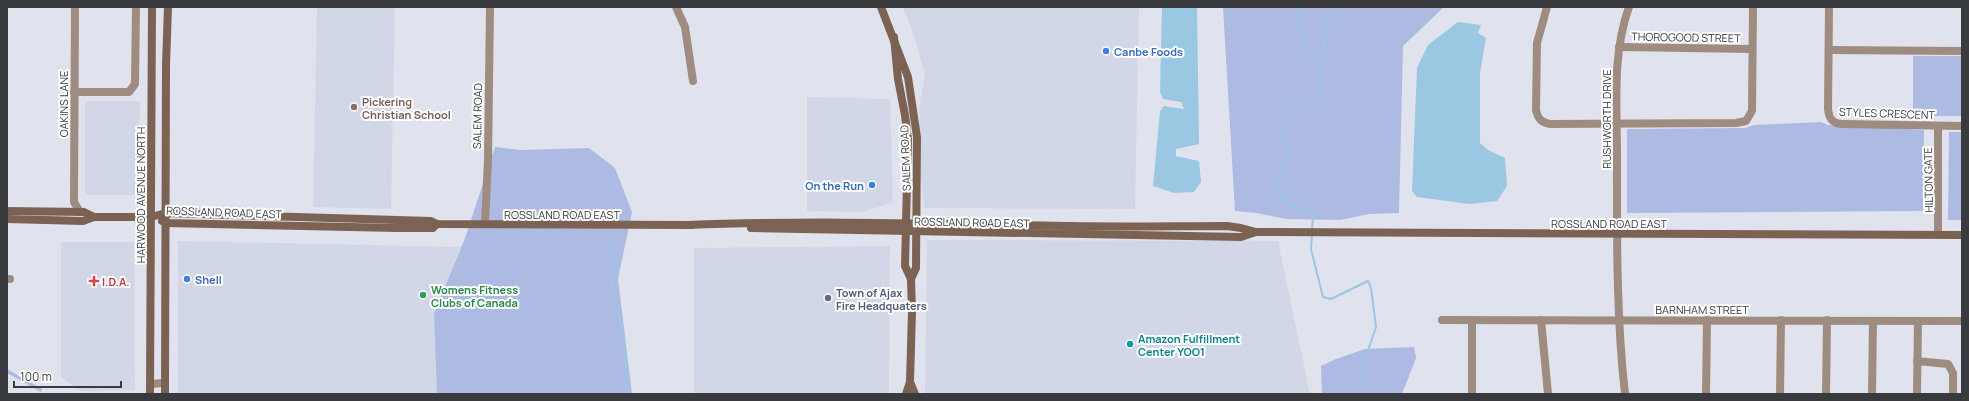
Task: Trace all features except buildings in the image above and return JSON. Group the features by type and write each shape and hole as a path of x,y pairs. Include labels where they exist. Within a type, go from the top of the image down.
{"main road":[{"name":"HARWOOD AVENUE NORTH","path":"150,394 152,7"},
{"path":"165,394 166,65 168,7"},
{"name":"SALEM ROAD","path":"881,7 894,37 908,77 917,137 916,268 911,279 910,382 906,394"},
{"name":"SALEM ROAD","path":"894,37 898,79 908,140 905,266 911,279"},
{"path":"7,211 80,212 94,216 152,217"},
{"name":"ROSSLAND ROAD EAST","path":"152,217 166,213 431,221 437,224 687,225 917,232 1241,237 1256,232"},
{"path":"7,219 83,221 94,216"},
{"name":"ROSSLAND ROAD EAST","path":"152,217 166,223 423,228 433,228 437,224"},
{"name":"ROSSLAND ROAD EAST","path":"687,225 748,223 916,222 1139,227 1226,226 1256,232 1296,233 1962,235"},
{"name":"SALEM ROAD","path":"910,382 915,394"}],"street":[{"name":"OAKINS LANE","path":"74,202 75,7"},
{"path":"74,92 128,92 132,89 135,84 136,7"},
{"name":"SALEM ROAD","path":"485,224 488,160 490,7"},
{"path":"676,7 685,26 693,81"},
{"path":"1547,7 1537,43 1537,117 1542,122 1550,124 1736,123 1746,121 1752,111 1753,7"},
{"name":"RUSHWORTH DRIVE","path":"1625,394 1618,320 1617,123 1619,47 1624,22 1630,7"},
{"name":"STYLES CRESCENT","path":"1829,7 1828,109 1831,120 1836,124 1962,126"},
{"name":"THOROGOOD STREET","path":"1619,47 1752,49"},
{"path":"1829,50 1962,51"},
{"name":"HILTON GATE","path":"1938,126 1938,235"},
{"path":"66,212 74,202 80,212"},
{"name":"BARNHAM STREET","path":"1442,320 1962,321"},
{"path":"1472,320 1472,394"},
{"path":"1541,320 1548,394"},
{"path":"1706,394 1707,320"},
{"path":"1780,394 1781,320"},
{"path":"1826,394 1827,320"},
{"path":"1872,394 1873,321"},
{"path":"1917,394 1918,321"},
{"path":"1917,361 1948,364 1953,373 1953,394"},
{"path":"150,384 165,383"}],"shaded area":[{"name":"Pickering Christian School","path":"317,7 395,7 391,209 313,207"},
{"path":"903,7 1139,7 1135,209 924,208 921,175 919,109 925,74 914,36"},
{"path":"1162,7 1197,7 1199,144 1176,149 1176,156 1199,161 1201,182 1194,192 1174,193 1153,186 1160,111 1164,106 1184,109 1181,102 1163,99 1160,92"},
{"path":"1223,7 1444,7 1403,46 1399,213 1369,214 1340,220 1287,219 1256,213 1235,211"},
{"path":"1458,22 1481,25 1478,33 1486,38 1480,73 1480,143 1488,150 1505,158 1507,186 1497,201 1469,204 1417,197 1412,191 1417,68 1428,45"},
{"path":"1913,56 1962,56 1962,116 1913,116"},
{"path":"807,97 890,99 893,202 863,212 807,211"},
{"path":"85,101 140,101 139,195 85,195"},
{"path":"1821,122 1828,125 1924,130 1923,211 1627,213 1627,129 1745,128 1754,125"},
{"path":"1949,132 1962,132 1962,220 1948,220"},
{"path":"495,147 520,150 589,148 615,168 632,212 618,279 632,394 437,394 434,314 465,238"},
{"path":"927,240 1278,241 1310,394 925,394"},
{"path":"178,241 461,247 434,314 438,394 178,394"},
{"path":"61,242 134,242 135,390 81,391 61,377"},
{"path":"890,246 889,394 694,394 694,248"},
{"path":"1414,347 1416,358 1402,394 1322,394 1321,366 1365,349"},
{"path":"7,369 42,389 41,392 7,373"}],"waterway":[{"path":"1297,7 1299,29 1306,49 1323,62"},
{"path":"1312,230 1313,216 1283,201 1278,187 1288,159 1283,122 1294,110 1310,104 1317,91 1321,79 1326,30 1334,7"},
{"path":"1312,234 1311,249 1323,297 1331,299 1368,281 1371,288 1376,327 1364,362 1365,376 1371,394"},
{"path":"612,242 614,257 611,295 623,328 628,394"}],"place":[{"name":"Canbe Foods","path":"1106,51"},
{"name":"Pickering Christian School","path":"354,107"},
{"name":"On the Run","path":"872,185"},
{"name":"Shell","path":"187,279"},
{"name":"I.D.A.","path":"94,281"},
{"name":"Womens Fitness Clubs of Canada","path":"423,295"},
{"name":"Town of Ajax Fire Headquaters","path":"828,298"},
{"name":"Amazon Fulfillment Center YOO1","path":"1130,344"}]}
